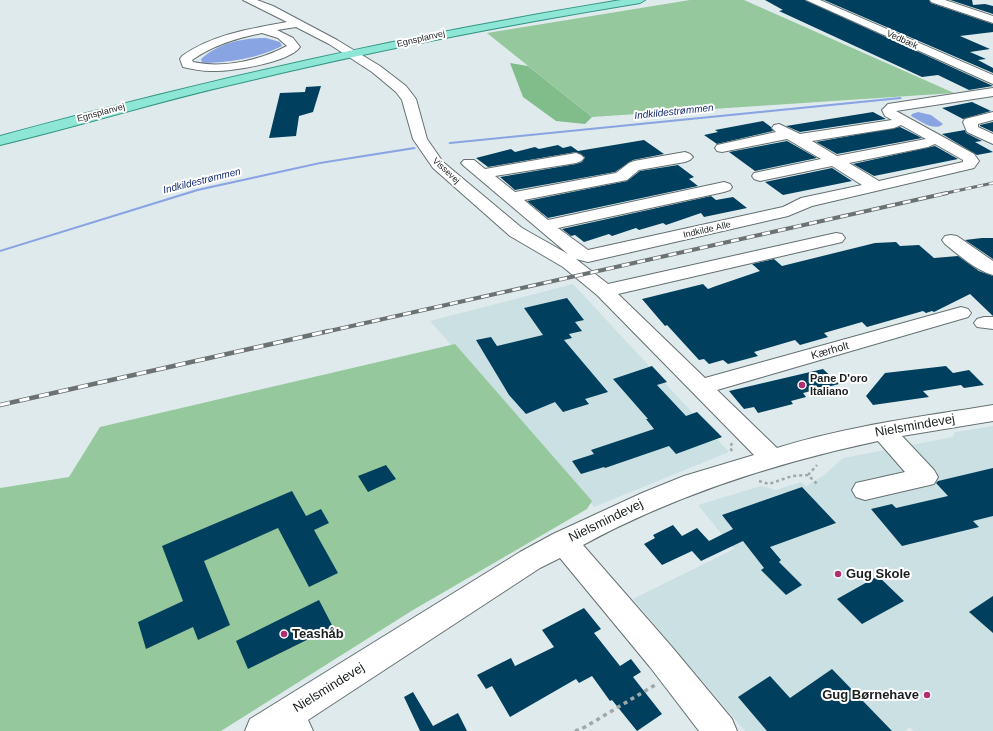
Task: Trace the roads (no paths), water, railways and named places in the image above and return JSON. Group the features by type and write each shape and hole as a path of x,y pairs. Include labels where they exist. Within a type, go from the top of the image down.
{"main road":[{"name":"Egnsplanvej","path":"0,140 203,86 257,70 424,33 613,0"},
{"name":"Egnsplanvej","path":"203,86 254,76 340,52 640,0"}],"street":[{"name":"Vissevej","path":"248,0 269,8 298,23 318,35 322,44 340,52 355,68 382,75 401,89 409,99 420,140 431,157 500,220 538,246 570,263 604,291"},
{"name":"Vedbæk","path":"811,0 993,80"},
{"path":"935,0 993,20"},
{"path":"264,30 281,35 291,41 294,47 286,53 238,65 208,68 194,67 187,64 186,59 205,46 236,35 298,23"},
{"name":"Indkilde Alle","path":"468,163 578,254 588,256 788,212 807,202 969,165 971,161 969,157 890,113 889,110 893,107 993,92"},
{"path":"993,116 970,122 972,129 993,140"},
{"path":"790,134 876,186"},
{"path":"722,148 790,134 911,134 834,161 760,176"},
{"path":"512,198 621,177 634,166 685,157"},
{"path":"482,174 576,158"},
{"path":"544,226 724,186"},
{"path":"604,291 836,238"},
{"path":"952,240 975,258 993,268"},
{"path":"604,291 772,458"},
{"name":"Kærholt","path":"699,387 961,314"},
{"name":"Nielsmindevej","path":"262,731 292,722 530,560 563,542 650,500 694,482 812,446 883,431 993,413"},
{"path":"865,490 925,477 883,431"},
{"path":"563,542 674,673 720,731"}],"water":[{"path":"266,38 280,42 282,46 253,57 222,62 202,63 201,59 223,45 240,40"},
{"path":"918,112 931,115 943,124 936,127 932,126 911,116 912,114"}],"waterway":[{"name":"Indkildestrømmen","path":"450,143 900,98"},
{"name":"Indkildestrømmen","path":"0,251 197,190 320,163 414,148"}],"railway":[{"path":"942,194 993,183"},
{"path":"325,332 947,193"},
{"path":"0,405 329,331"}],"place":[{"name":"Pane D'oro Italiano","path":"802,385"},
{"name":"Gug Skole","path":"838,574"},
{"name":"Teashåb","path":"284,634"},
{"name":"Gug Børnehave","path":"927,695"}]}
